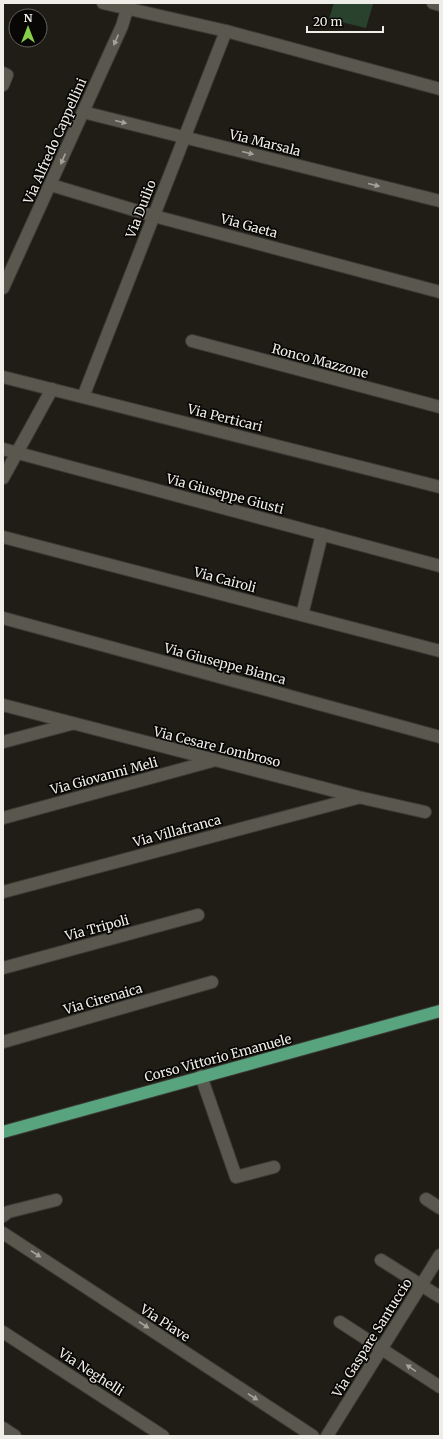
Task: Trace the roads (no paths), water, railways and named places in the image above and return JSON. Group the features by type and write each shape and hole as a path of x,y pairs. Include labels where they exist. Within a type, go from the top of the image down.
{"main road":[{"name":"Corso Vittorio Emanuele","path":"3,1130 440,1011"}],"street":[{"path":"103,3 128,6 226,31 440,89"},
{"path":"433,3 440,5"},
{"name":"Via Alfredo Cappellini","path":"3,288 84,112 122,26 128,6"},
{"name":"Via Duilio","path":"83,397 226,31"},
{"path":"3,73 7,75 3,85"},
{"name":"Via Marsala","path":"84,112 440,202"},
{"name":"Via Gaeta","path":"51,185 154,216 440,292"},
{"name":"Ronco Mazzone","path":"192,341 440,407"},
{"name":"Via Perticari","path":"3,377 440,487"},
{"path":"3,478 52,389"},
{"name":"Via Giuseppe Giusti","path":"3,449 440,566"},
{"path":"302,615 322,534"},
{"name":"Via Cairoli","path":"3,537 440,651"},
{"name":"Via Giuseppe Bianca","path":"3,618 440,737"},
{"name":"Via Cesare Lombroso","path":"3,705 358,798 425,812"},
{"path":"3,742 72,724"},
{"name":"Via Giovanni Meli","path":"3,818 213,761"},
{"name":"Via Villafranca","path":"3,892 358,798"},
{"name":"Via Tripoli","path":"3,968 198,915"},
{"name":"Via Cirenaica","path":"3,1042 212,982"},
{"path":"201,1076 236,1177 274,1167"},
{"path":"426,1199 440,1208"},
{"path":"3,1216 8,1212 56,1200"},
{"name":"Via Piave","path":"3,1232 312,1436"},
{"name":"Via Gaspare Santuccio","path":"327,1436 440,1255"},
{"path":"381,1260 440,1297"},
{"path":"340,1322 440,1387"},
{"name":"Via Neghelli","path":"3,1332 163,1436"},
{"path":"3,1428 15,1436"}]}
